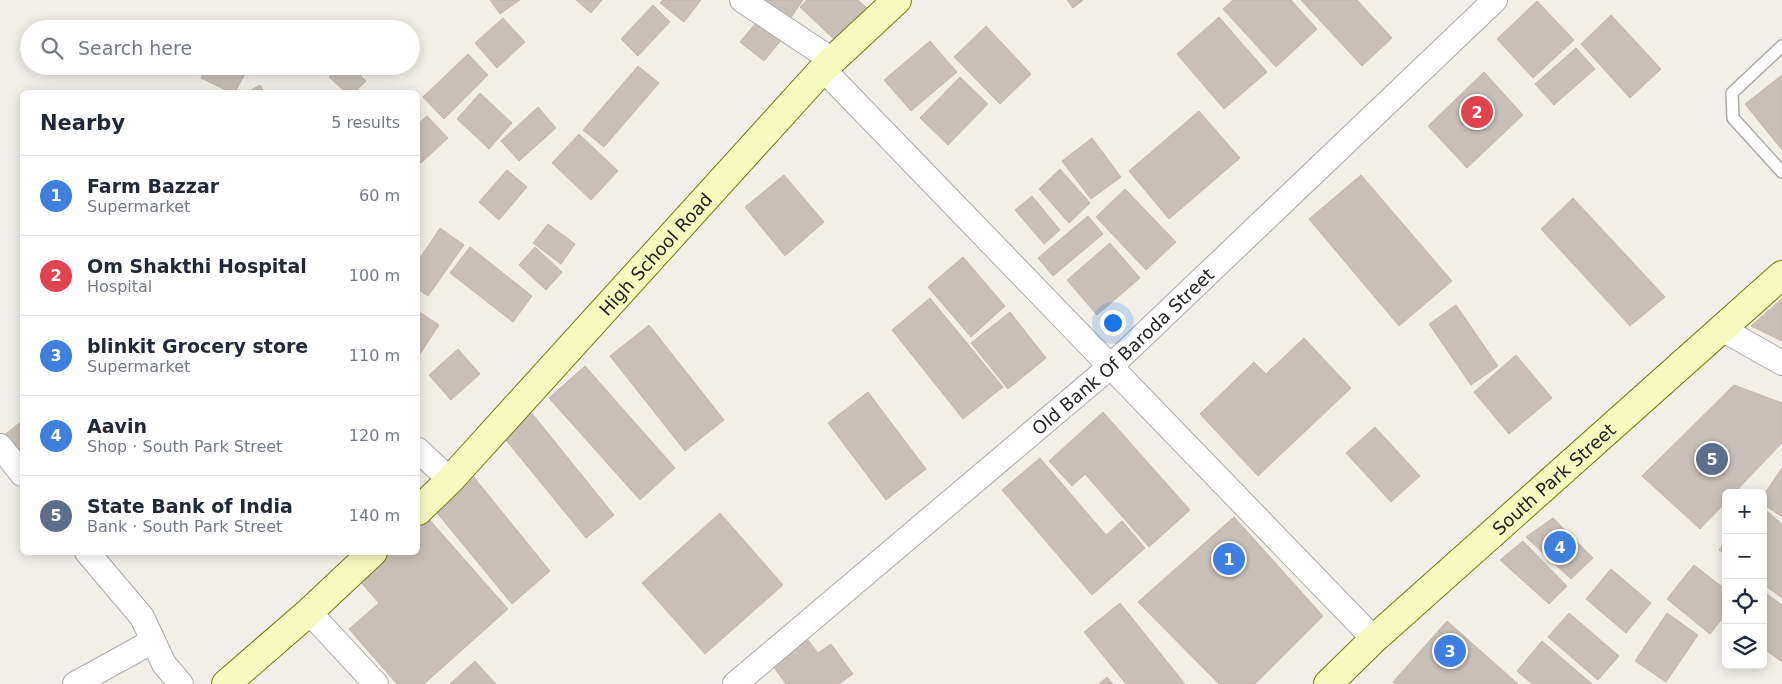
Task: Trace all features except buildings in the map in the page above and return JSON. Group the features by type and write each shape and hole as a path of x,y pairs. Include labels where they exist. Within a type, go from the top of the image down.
{"street":[{"path":"742,0 828,64 1111,366 1374,639"},
{"name":"High School Road","path":"420,509 450,480 828,64 897,0"},
{"name":"Old Bank Of Baroda Street","path":"735,684 1111,366 1495,0"},
{"name":"South Park Street","path":"1328,684 1374,639 1782,275"},
{"path":"1722,329 1782,363"},
{"path":"0,446 20,471"},
{"path":"420,452 450,480"},
{"path":"90,555 142,617 164,664 181,684"},
{"path":"226,684 309,612 370,555"},
{"path":"309,612 376,684"},
{"path":"75,684 153,641"}],"lane":[{"path":"1782,46 1732,94 1733,118 1782,172"}],"place":[{"name":"Om Shakthi Hospital","path":"1477,112"},
{"name":"State Bank of India","path":"1712,459"},
{"name":"Aavin","path":"1560,547"},
{"name":"Farm Bazzar","path":"1229,559"},
{"name":"blinkit Grocery store","path":"1450,651"}]}
